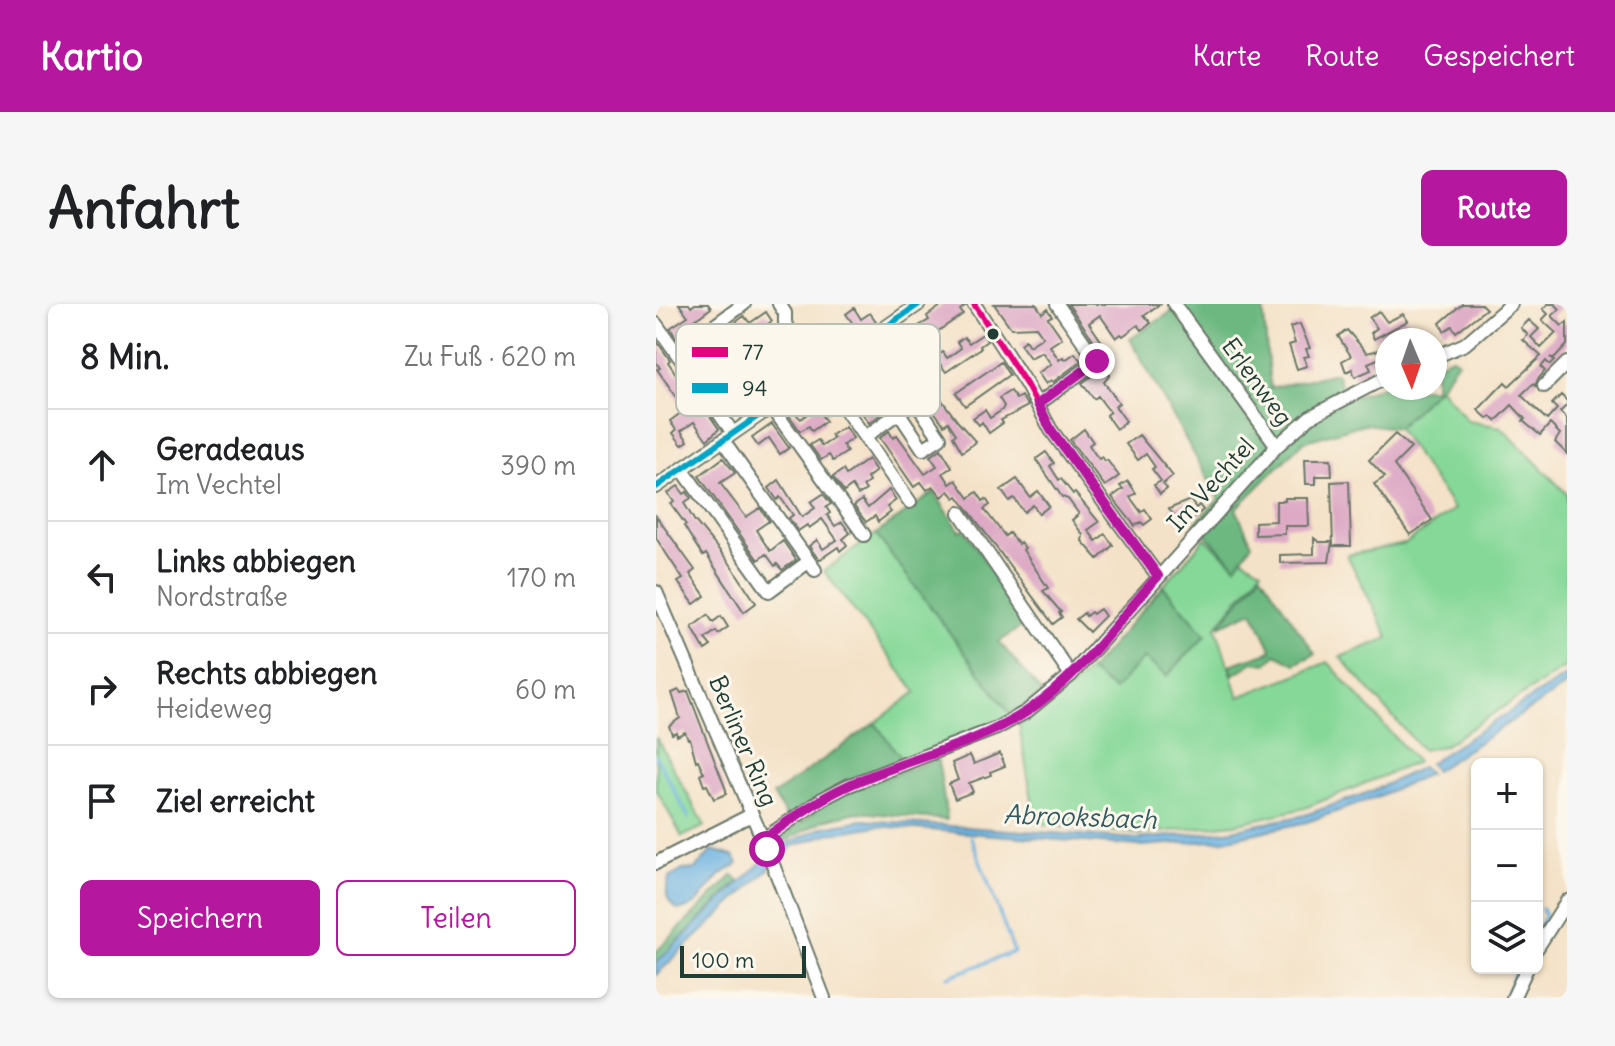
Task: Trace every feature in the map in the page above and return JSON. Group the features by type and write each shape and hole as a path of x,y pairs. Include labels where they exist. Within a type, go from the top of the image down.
{"street":[{"path":"717,324 744,304"},
{"path":"779,304 785,313 786,324"},
{"path":"890,324 919,304"},
{"path":"974,304 1038,404 1051,430 1158,576"},
{"path":"1038,404 1097,361 1057,304"},
{"name":"Erlenweg","path":"1174,304 1277,446"},
{"path":"1447,352 1465,344 1511,304"},
{"path":"656,324 676,352"},
{"path":"1544,386 1567,363"},
{"name":"Im Vechtel","path":"764,844 822,799 847,786 997,728 1026,712 1071,675 1277,446 1310,417 1375,383"},
{"path":"682,469 769,591 812,566 715,416"},
{"path":"656,487 757,416"},
{"path":"778,416 864,535"},
{"path":"850,416 910,502"},
{"path":"865,437 895,416"},
{"path":"960,513 1071,675"},
{"name":"Berliner Ring","path":"656,592 775,869 824,998"},
{"path":"656,863 751,815"},
{"path":"1543,939 1567,901"},
{"path":"1513,998 1524,974"}],"green space":[{"path":"1183,304 1263,304 1270,388 1336,373 1346,400 1375,389 1375,400 1426,400 1397,428 1364,424 1303,442 1236,509 1252,544 1236,566 1195,523 1219,499 1130,339"},
{"path":"1452,357 1458,361 1447,376 1447,359"},
{"path":"1447,396 1468,421 1501,427 1567,494 1567,666 1443,746 1422,750 1340,657 1389,638 1347,555 1405,544 1454,509 1397,428 1426,400 1447,400"},
{"path":"934,492 960,531 964,529 1027,623 999,642 1042,693 1011,715 876,534"},
{"path":"876,534 1011,715 903,761 875,723 916,692 824,571"},
{"path":"1205,538 1236,566 1242,558 1262,570 1216,627 1239,697 1328,662 1417,762 1305,808 1235,824 1139,834 1036,823 1019,725 1045,710 1089,671 1114,689 1144,658 1167,676 1206,635 1163,586"},
{"path":"1261,574 1315,654 1295,664 1276,654 1266,664 1254,662 1233,675 1230,665 1272,651 1253,611 1219,626"},
{"path":"1163,586 1206,635 1167,676 1144,658 1114,690 1089,671"},
{"path":"875,723 903,761 787,818 773,795"},
{"path":"656,737 705,826 682,837 656,789"},
{"path":"938,759 947,820 858,812 824,820 774,847 825,804 849,790"},
{"path":"733,875 739,881 656,963 656,952"}],"water":[{"path":"1567,675 1567,685 1435,771 1429,763"},
{"path":"1422,767 1429,774 1375,798 1307,822 1224,840 1140,846 877,826 828,834 793,846 656,975 656,963 775,849 823,827 862,820 1137,839 1227,831 1305,815 1372,791"},
{"path":"712,850 733,856 738,863 722,874 698,901 678,910 667,896 669,878 683,870 696,869"}],"building":[{"path":"679,304 689,304 691,307 708,304 711,308 693,324 676,324 688,316"},
{"path":"944,304 965,304 960,310 963,314 940,330 940,324 922,324 929,320 927,316"},
{"path":"994,304 1036,304 1042,313 1047,309 1052,316 1048,318 1062,338 1050,346 1059,360 1063,357 1065,360 1075,353 1081,361 1046,384 1038,373 1051,364 1042,352 1030,358 1020,344 1025,340 1029,346 1043,337 1036,327 1011,328"},
{"path":"1068,304 1160,304 1144,315 1151,323 1142,330 1138,325 1116,338 1100,315 1089,323 1106,348 1102,352"},
{"path":"1462,304 1481,304 1486,309 1456,332 1452,326 1442,328 1440,323"},
{"path":"1548,304 1555,304 1560,309 1552,316 1562,326 1567,322 1567,345 1554,359 1550,357 1554,361 1550,365 1546,361 1541,367 1545,371 1535,386 1533,384 1521,395 1547,420 1557,409 1552,404 1561,395 1567,401 1560,412 1567,419 1567,454 1555,442 1560,434 1550,424 1540,435 1523,421 1525,419 1512,405 1496,421 1491,416 1488,419 1478,410 1505,382 1509,386 1541,356 1523,340 1528,335 1521,328 1529,320 1539,329 1531,337 1541,348 1556,333 1542,320 1548,314 1543,309"},
{"path":"854,308 861,319 870,313 876,321 853,324 846,314"},
{"path":"1379,311 1387,322 1403,314 1408,321 1395,328 1377,328 1369,318"},
{"path":"766,312 772,321 768,324 737,324 744,316 750,323"},
{"path":"676,324 676,337 670,328"},
{"path":"1300,324 1310,348 1306,349 1309,356 1304,357 1307,366 1297,369 1289,345 1295,343 1290,327"},
{"path":"1347,330 1367,353 1375,351 1375,360 1368,363 1371,370 1355,377 1352,369 1346,372 1342,361 1351,356 1338,336"},
{"path":"983,334 987,341 946,372 940,364 940,354 943,352 947,358 961,348 957,342 964,337 969,343"},
{"path":"656,340 676,374 676,396 657,369 660,368 656,362"},
{"path":"1001,362 1009,375 965,406 956,393"},
{"path":"1102,369 1110,375 1104,382 1119,403 1115,406 1126,421 1116,429 1106,415 1110,412 1098,396 1094,399 1082,383"},
{"path":"1010,391 1016,399 1021,396 1028,406 1001,420 1003,423 989,433 982,422 979,425 973,418 985,410 990,418 1002,410 1004,406 999,398"},
{"path":"940,398 976,442 962,452 948,422 944,425 938,416 940,416"},
{"path":"677,416 710,416 719,429 707,440 694,422 681,431 688,441 682,445 673,433 676,430 670,421"},
{"path":"790,416 801,419 805,416 822,416 826,421 812,431 809,426 800,431"},
{"path":"864,416 879,416 869,423"},
{"path":"772,424 789,448 780,454 769,438 758,446 752,438"},
{"path":"845,427 853,438 843,445 847,452 833,461 829,455 821,460 810,445 818,440 822,446 834,438 831,435"},
{"path":"1084,429 1093,442 1089,445 1095,454 1099,459 1107,460 1119,476 1105,486 1070,440"},
{"path":"889,431 893,438 897,435 925,474 937,466 930,456 941,449 952,467 943,473 950,484 956,480 969,498 977,492 983,501 986,499 990,505 984,509 1005,536 1009,533 1025,548 1023,550 1048,588 1043,591 1062,617 1053,624 958,496 955,498 949,491 942,497 933,486 927,490 921,482 914,487 880,438"},
{"path":"1395,434 1411,448 1394,465 1432,520 1410,535 1374,484 1385,477 1369,460"},
{"path":"1139,435 1173,476 1163,484 1167,489 1160,494 1154,485 1161,481 1152,469 1155,467 1146,454 1138,460 1126,444"},
{"path":"1046,452 1054,463 1050,466 1059,480 1075,493 1099,522 1088,530 1096,541 1105,534 1113,545 1098,559 1082,541 1083,535 1072,520 1079,514 1068,499 1062,497 1036,459"},
{"path":"723,458 735,473 720,483 746,517 760,508 769,521 756,530 770,551 783,541 796,560 782,570 766,554 758,560 699,476"},
{"path":"868,459 876,471 867,478 869,482 863,486 866,490 858,495 852,486 844,492 833,477 843,470 846,475"},
{"path":"1305,459 1331,459 1332,476 1316,476 1316,484 1306,484"},
{"path":"1017,479 1030,497 1038,491 1049,506 1039,514 1033,505 1024,512 1014,498 1009,501 1001,490"},
{"path":"779,480 802,517 815,508 811,502 823,494 831,504 826,507 830,513 827,515 835,526 842,522 850,533 843,539 847,545 840,551 838,547 819,560 809,546 817,540 823,549 837,540 822,519 798,531 789,518 793,515 769,488"},
{"path":"1128,481 1136,493 1130,497 1141,512 1145,509 1152,519 1144,525 1141,522 1135,526 1112,497"},
{"path":"1349,481 1351,546 1333,546 1331,482"},
{"path":"678,486 691,498 684,503 694,520 729,562 756,603 744,612 706,554 703,556 671,504 674,502 668,493"},
{"path":"889,490 896,500 887,507 891,512 878,522 875,516 866,522 854,506 862,500 868,508"},
{"path":"1285,498 1308,498 1309,526 1285,526 1285,534 1255,535 1255,522 1276,521 1276,501 1285,501"},
{"path":"1190,500 1196,508 1199,505 1203,510 1180,523 1169,509"},
{"path":"656,516 695,570 690,574 705,596 694,604 678,582 683,579 656,538"},
{"path":"1314,538 1319,542 1332,542 1329,562 1280,563 1280,555 1314,554"},
{"path":"1100,609 1105,616 1089,632 1076,619 1084,613 1086,616"},
{"path":"708,615 713,622 721,616 728,627 705,639 711,646 705,650 692,627"},
{"path":"679,690 681,693 688,691 726,790 726,794 714,799 707,785 704,786 700,775 704,773 696,761 690,739 685,732 677,736 676,732 672,734 669,726 680,718 672,693"},
{"path":"1000,753 1005,766 969,783 973,792 955,799 949,784 958,780 952,763 970,755 974,764"}],"waterway":[{"path":"656,756 689,818"},
{"path":"948,977 1014,952 971,837"},
{"path":"1543,911 1543,920"},
{"path":"1504,998 1514,974"}],"transit line":[{"name":"94","path":"890,324 919,304"},
{"name":"77","path":"974,304 1026,384 1051,430 1158,576"},
{"name":"94","path":"656,487 758,416"}],"route":[{"path":"767,849 762,840 822,799 847,786 997,728 1026,712 1071,675 1158,576 1051,430 1038,404 1097,361"}],"water label":[{"name":"Abrooksbach","path":"1080,817"}]}
